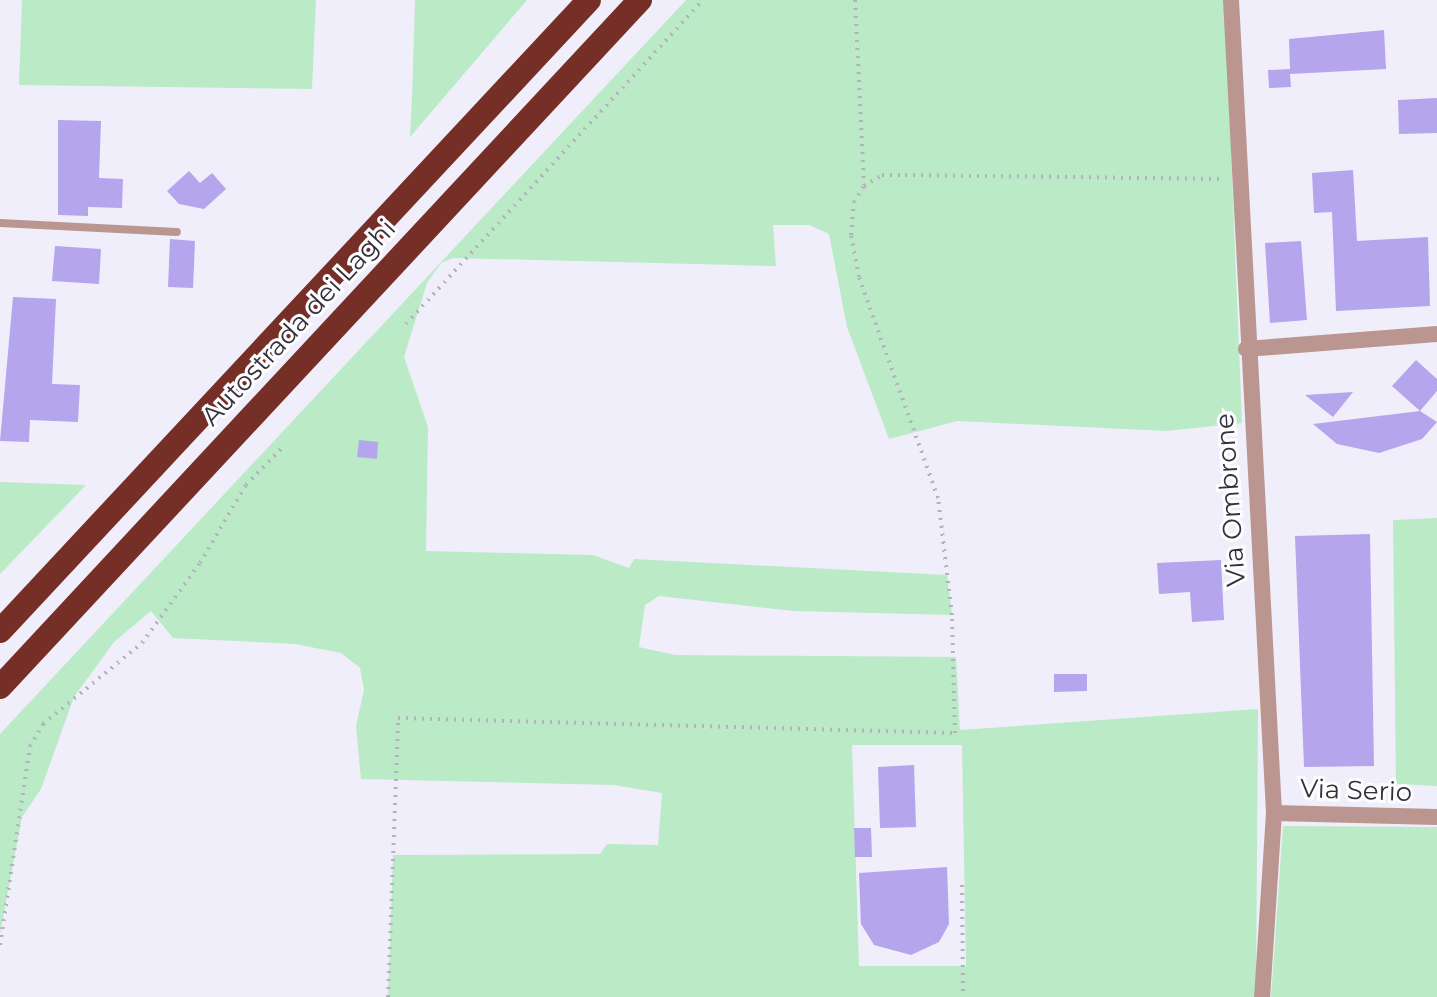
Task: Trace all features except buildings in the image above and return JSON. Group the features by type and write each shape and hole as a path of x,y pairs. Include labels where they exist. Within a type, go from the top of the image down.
{"highway":[{"name":"Autostrada dei Laghi","path":"0,631 589,0"},
{"name":"Autostrada dei Laghi","path":"0,687 640,0"}],"street":[{"name":"Via Ombrone","path":"1231,0 1246,349 1274,813 1262,997"},
{"path":"1246,349 1437,334"},
{"name":"Via Serio","path":"1274,813 1437,817"}],"lane":[{"path":"0,223 177,232"}],"path":[{"path":"406,324 703,0"},
{"path":"388,997 398,718 955,733 952,615 938,498 859,277 851,235 854,202 864,186 855,0"},
{"path":"864,186 893,175 1239,179"},
{"path":"0,945 30,746 43,724 142,643 200,563 246,485 282,448"},
{"path":"962,885 963,997"}],"green space":[{"path":"22,0 316,0 312,89 19,85"},
{"path":"415,0 527,0 410,137 412,97"},
{"path":"686,0 1225,0 1242,423 1166,431 957,421 889,439 847,327 829,234 809,225 773,225 776,266 453,258 441,263 427,283 404,357 428,427 426,551 593,555 629,568 634,559 947,575 952,615 794,611 659,596 645,605 639,647 675,655 956,657 960,730 1258,709 1256,997 388,997 393,855 600,854 607,844 658,845 662,793 613,785 361,779 356,726 364,690 360,668 341,653 295,644 173,638 151,611 114,642 74,697 41,789 22,817 0,934 0,734","holes":["852,745 962,745 966,966 859,966"]},
{"path":"0,482 86,485 0,574"},
{"path":"1437,518 1437,786 1396,784 1393,520"},
{"path":"1283,826 1437,827 1437,997 1271,997"}]}
